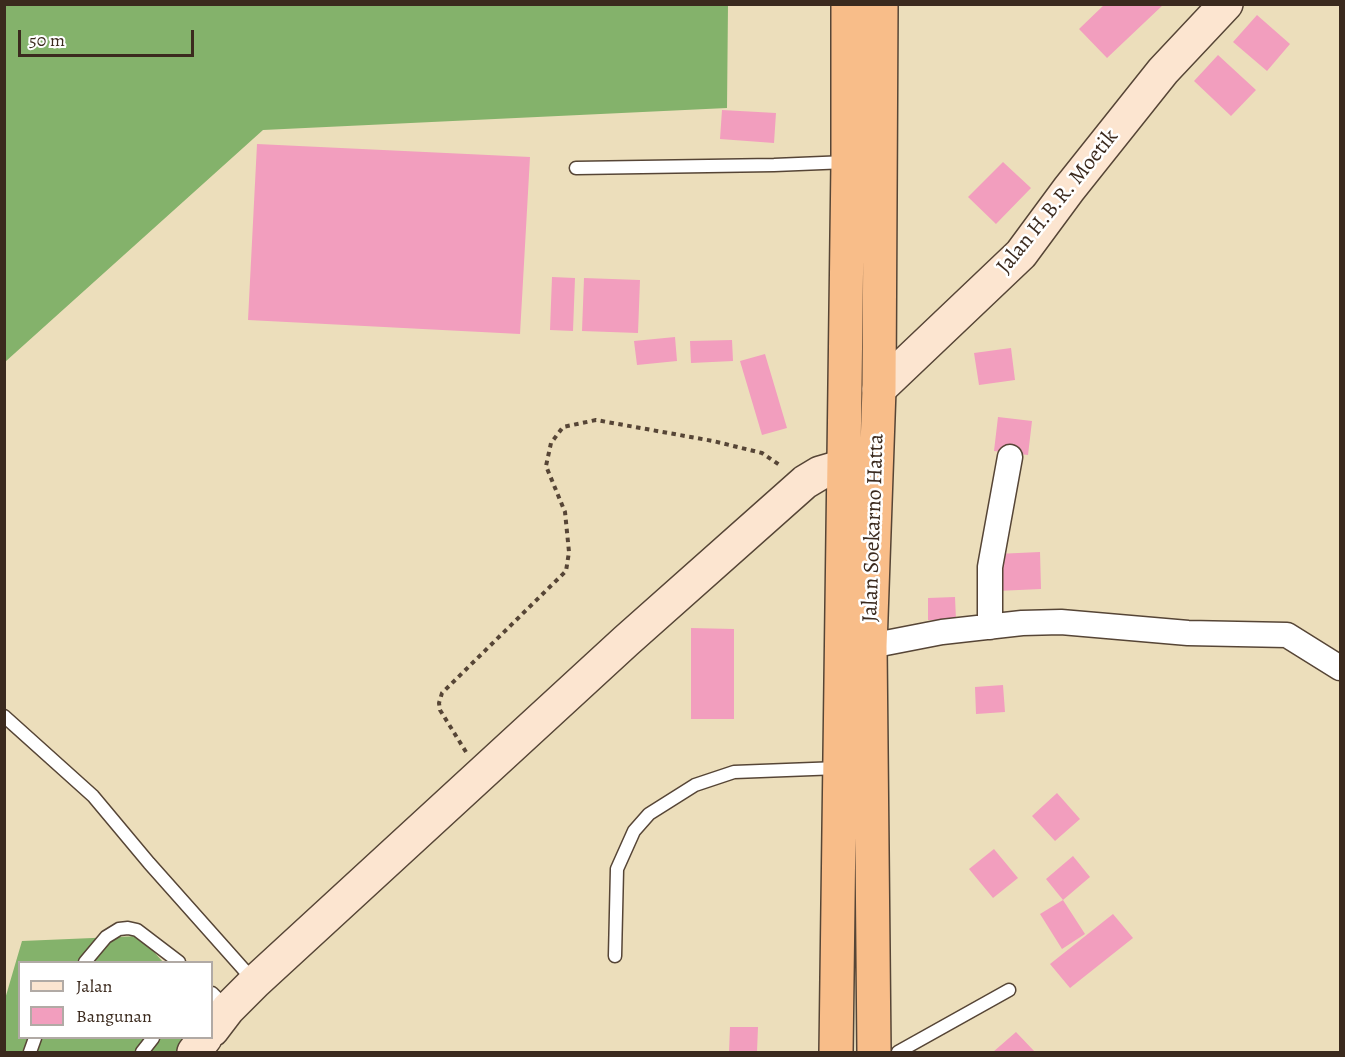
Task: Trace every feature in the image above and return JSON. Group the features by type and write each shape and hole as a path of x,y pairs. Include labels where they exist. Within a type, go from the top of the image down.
{"highway":[{"name":"Jalan Soekarno Hatta","path":"836,1053 848,162 848,4"},
{"name":"Jalan Soekarno Hatta","path":"873,1053 870,646 879,390 881,4"}],"street":[{"name":"Jalan H.B.R. Moetik","path":"879,390 1021,254 1069,189 1163,71 1226,4"},
{"path":"990,627 990,567 1010,456"},
{"path":"217,1011 255,982 626,641 805,482 820,473 843,466"},
{"path":"870,646 942,632 1022,623 1061,622 1188,633 1287,635 1341,668"},
{"path":"194,1053 205,1039"}],"lane":[{"path":"576,168 848,162"},
{"path":"4,716 93,796 255,982"},
{"path":"615,956 617,869 634,831 649,814 695,785 734,772 840,768"},
{"path":"87,961 106,937 119,929 128,928 137,930 176,961"},
{"path":"898,1053 1009,990"},
{"path":"142,1053 152,1039"}],"path":[{"path":"480,776 440,710 439,703 442,693 566,571 569,552 565,512 546,466 551,443 563,427 596,420 723,444 762,453 805,482"}],"green space":[{"path":"5,4 728,5 727,108 263,130 5,362"},
{"path":"140,936 162,961 18,961 18,1039 184,1039 184,1052 5,1052 5,999 22,941"}],"building":[{"path":"1105,4 1164,4 1107,58 1079,29"},
{"path":"1257,15 1290,44 1267,71 1233,42"},
{"path":"1218,55 1256,90 1231,116 1194,81"},
{"path":"722,110 776,113 774,143 720,139"},
{"path":"257,144 530,157 520,334 248,320"},
{"path":"1003,162 1031,188 996,224 968,197"},
{"path":"552,277 575,278 573,331 550,330"},
{"path":"584,278 640,280 638,333 582,331"},
{"path":"675,337 677,361 637,365 634,341"},
{"path":"732,340 733,361 691,363 690,341"},
{"path":"1011,348 1015,380 979,385 974,353"},
{"path":"765,354 787,428 762,435 740,361"},
{"path":"998,417 1032,421 1028,455 994,451"},
{"path":"1040,552 1041,589 997,591 996,554"},
{"path":"955,597 956,620 928,620 928,598"},
{"path":"691,628 734,629 734,719 691,719"},
{"path":"1003,685 1005,712 976,714 975,687"},
{"path":"1057,793 1080,819 1055,841 1032,816"},
{"path":"994,849 1018,878 993,898 969,869"},
{"path":"1073,856 1090,877 1063,900 1046,879"},
{"path":"1063,900 1085,934 1062,949 1040,914"},
{"path":"1113,914 1133,938 1070,988 1050,964"},
{"path":"730,1027 758,1027 757,1052 729,1052"},
{"path":"1016,1032 1035,1052 993,1052"}]}
